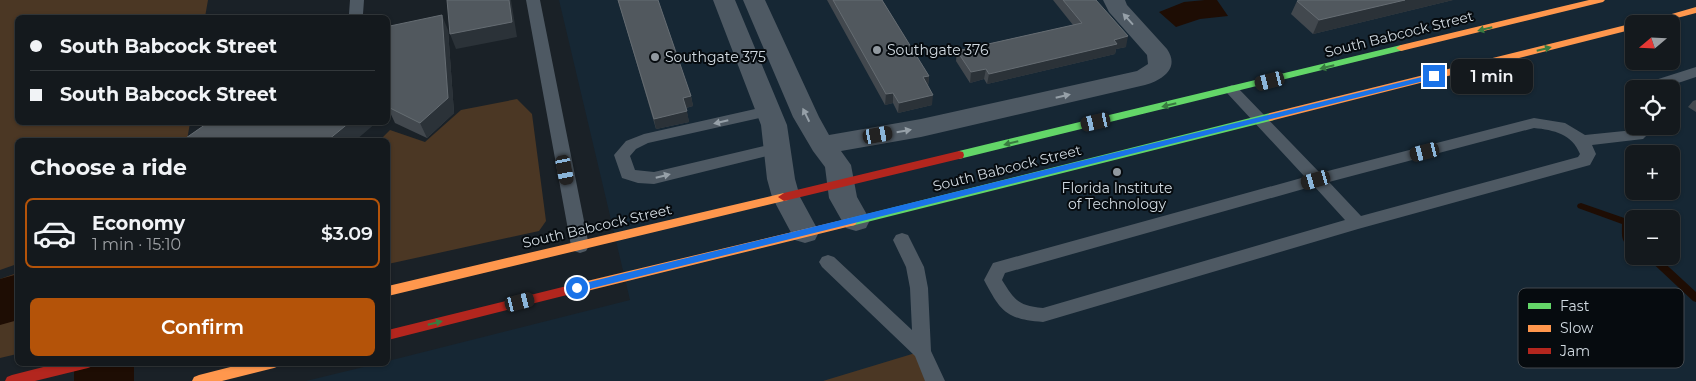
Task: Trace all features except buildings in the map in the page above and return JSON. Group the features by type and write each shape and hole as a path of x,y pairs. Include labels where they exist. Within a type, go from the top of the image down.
{"main road":[{"name":"South Babcock Street","path":"390,291 1232,90 1600,0"},
{"path":"1677,15 1696,10"},
{"name":"South Babcock Street","path":"390,335 1625,28"},
{"path":"12,381 72,366"},
{"path":"199,381 258,366"}],"street":[{"path":"724,0 774,124 781,179 786,197 805,232"},
{"path":"754,0 806,117 822,145 838,165 843,198 856,220"},
{"path":"822,145 921,128 1145,77 1160,67 1159,54 1117,7 1114,0"}],"lane":[{"path":"357,0 357,15"},
{"path":"533,0 580,246"},
{"path":"1670,80 1696,72"},
{"path":"1232,90 1358,223"},
{"path":"768,111 644,139 631,145 622,155 628,174 638,178 654,178 777,148"},
{"path":"1534,124 1552,124 1572,132 1582,141 1586,145 1588,154 1584,161 1358,223 1043,315 1019,313 1008,306 993,280 1000,268 1316,180 1534,124"},
{"path":"1582,141 1638,135"},
{"path":"902,240 915,267 919,288 922,351 935,381"},
{"path":"828,262 922,351"}],"shaded area":[{"path":"0,0 208,0 205,15 15,15 15,125 190,125 187,138 15,138 15,265 0,270"},
{"name":"Florida Institute of Technology","path":"559,0 1696,0 1696,381 306,381 368,366 390,366 390,360 630,300"},
{"path":"1217,0 1228,16 1200,19 1176,27 1159,12 1184,2"},
{"path":"517,99 532,114 546,221 539,231 390,264 390,138 382,138 390,130 425,142 461,110"},
{"path":"15,274 15,308 0,312 0,279"},
{"path":"15,318 15,354 0,358 0,322"},
{"path":"922,351 935,381 823,381"}],"waterway":[{"path":"1581,206 1625,221"},
{"path":"1662,265 1696,298"},
{"path":"0,302 15,298"},
{"path":"104,366 104,381"}],"traffic: fast":[{"path":"959,155 1401,48"},
{"path":"851,222 1270,117"}],"traffic: slow":[{"path":"1401,48 1600,0"},
{"path":"1677,15 1696,10"},
{"path":"1270,117 1625,28"},
{"path":"390,291 784,197"},
{"path":"587,286 851,222"},
{"path":"199,381 258,366"}],"traffic: jam":[{"path":"784,197 959,155"},
{"path":"390,335 587,286"},
{"path":"12,381 72,366"}],"place":[{"name":"Southgate 376","path":"877,50"},
{"name":"Southgate 375","path":"655,57"},
{"name":"Florida Institute of Technology","path":"1117,172"}],"route":[{"path":"577,288 904,209 1434,76"}]}
